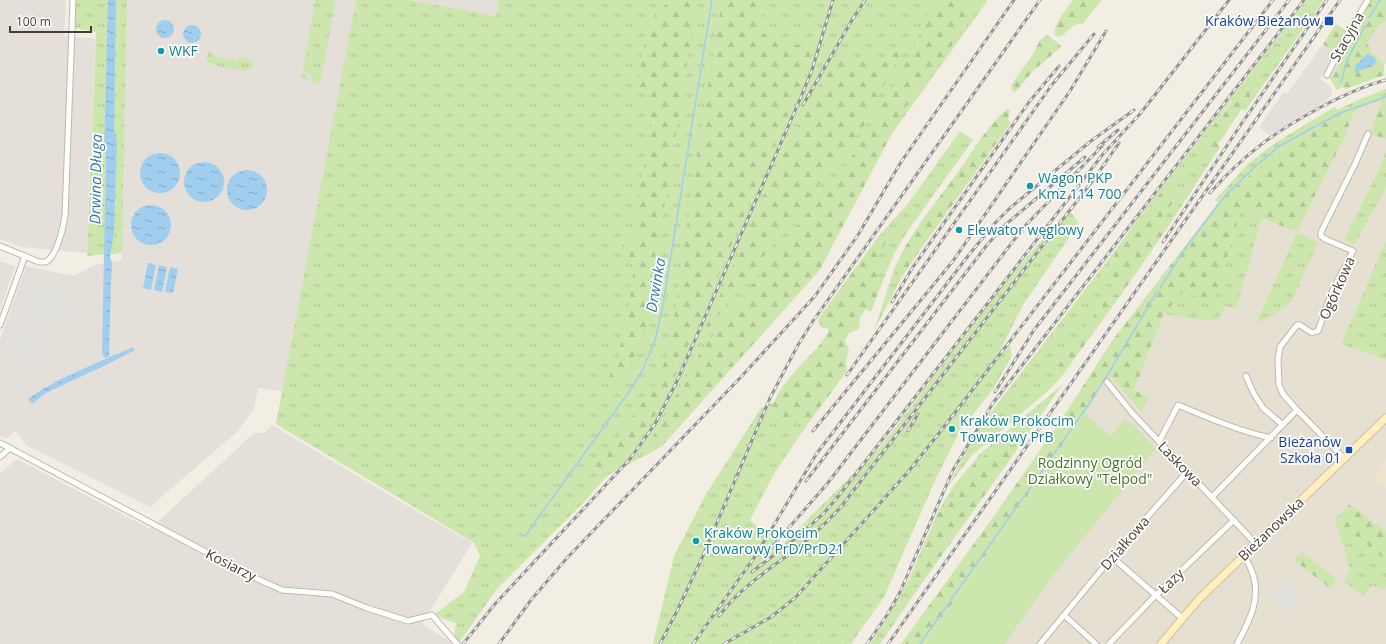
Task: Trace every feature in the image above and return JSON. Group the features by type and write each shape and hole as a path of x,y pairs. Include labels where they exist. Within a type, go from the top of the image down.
{"street":[{"path":"0,246 42,262 46,262 53,254 63,224 70,101 73,0"},
{"name":"Stacyjna","path":"1326,75 1349,31 1368,0"},
{"name":"Ogórkowa","path":"1345,459 1283,394 1279,385 1279,352 1282,342 1297,325 1300,325 1312,333 1318,331 1332,292 1353,251 1325,239 1321,236 1321,232 1355,164 1368,134"},
{"path":"0,325 25,256"},
{"path":"1246,376 1254,394 1263,408 1283,425"},
{"name":"Laskowa","path":"1107,382 1133,414 1256,544"},
{"path":"1160,442 1178,405 1214,420 1271,438"},
{"path":"1212,497 1297,410"},
{"name":"Bieżanowska","path":"1161,644 1182,618 1386,418"},
{"path":"0,443 10,448 0,457"},
{"name":"Kosiarzy","path":"10,448 253,577 282,590 332,594 408,621 432,615 457,644"},
{"name":"Działkowa","path":"1040,644 1112,557 1188,472"},
{"name":"Łazy","path":"1108,644 1234,520"},
{"path":"1237,644 1252,613 1256,592 1256,581 1249,563 1244,556"},
{"path":"1112,557 1182,618"},
{"path":"1064,615 1096,644"}],"shaded area":[{"path":"0,0 66,0 64,36 95,39 87,253 22,247 0,239"},
{"path":"127,0 356,0 288,392 258,388 254,409 239,430 150,507 26,445 15,431 7,438 0,436 0,340 26,266 74,276 95,265 121,260"},
{"path":"410,0 499,0 496,16"},
{"path":"1386,16 1386,64 1384,64 1372,52 1367,43"},
{"path":"1350,34 1353,36 1333,77 1328,75"},
{"path":"1323,44 1336,53 1320,79 1331,87 1332,92 1330,97 1325,102 1269,135 1259,127 1284,92 1287,94"},
{"path":"1382,99 1371,134 1386,139 1386,151 1376,175 1355,244 1386,188 1386,240 1341,344 1386,360 1386,644 1005,644 1049,581 1155,448 1125,418 1110,438 1085,413 1103,384 1111,377 1141,412 1134,390 1164,314 1217,321 1226,306 1236,308 1262,218 1297,232 1345,136 1355,109","holes":["1297,232 1318,243 1255,324"]},
{"path":"0,261 15,266 0,310"},
{"path":"47,276 50,277 69,295 69,302 72,304 53,332 49,330 44,336 16,306 19,304 19,299 21,297 18,295 22,281 35,293 37,292 42,279"},
{"path":"15,317 22,322 41,342 41,347 43,349 33,358 30,356 27,359 8,338 10,336 4,333 8,320 12,322"},
{"path":"272,425 472,543 422,624 454,644 0,644 0,473 17,459 150,529 254,433 265,433"},
{"path":"1386,458 1386,488 1372,479 1382,466 1380,462"},
{"path":"1282,577 1303,594 1289,612 1268,596"}],"green space":[{"path":"76,0 127,0 122,253 87,256 96,32 74,28"},
{"path":"315,0 336,0 320,84 313,83 311,81 312,75 305,73 303,74 308,78 306,81 302,76"},
{"path":"356,0 410,0 496,16 499,0 988,0 891,135 819,271 662,446 607,476 583,503 496,590 459,643 454,636 456,623 432,615 464,592 480,556 474,543 276,424"},
{"path":"671,0 697,0 668,185 653,269 647,324 638,352 627,374 612,379 609,377 617,361 627,319 635,260 625,258 622,245 634,237 640,186 652,130 646,94 637,90 646,35 656,13"},
{"path":"722,0 763,0 759,32 812,50 795,96 662,405 633,449 607,476 595,467 656,385 672,336 696,161"},
{"path":"934,0 968,0 974,16 906,107 820,269 662,446 641,458 701,351 862,143 915,46"},
{"path":"1073,0 1102,0 1083,23 1074,25 1058,37 1055,35 1055,30 1058,21"},
{"path":"1307,0 1324,0 1245,111 1231,101 1201,143 1214,156 1168,227 1161,223 1179,191 1161,192 1149,209 1140,216"},
{"path":"1371,0 1386,0 1386,21 1382,22 1367,43 1372,52 1384,64 1384,75 1346,89 1342,87 1337,90 1328,75 1333,76 1353,36 1350,34"},
{"path":"1336,24 1346,31 1336,53 1323,44"},
{"path":"1047,35 1061,47 1033,71 1015,92 1012,91 1011,86 1013,82 1033,54 1039,42"},
{"path":"905,46 863,127 701,338 783,153 836,58 889,57"},
{"path":"209,51 212,52 213,56 237,61 239,57 250,59 253,62 253,66 244,71 213,65 207,60 207,54"},
{"path":"1252,76 1258,81 1247,101 1218,144 1220,148 1214,156 1200,143"},
{"path":"1386,89 1386,98 1328,121 1284,147 1218,203 1215,200 1249,163 1278,141 1335,107 1337,110"},
{"path":"1386,98 1386,139 1370,134 1382,99"},
{"path":"1007,109 1010,110 1008,119 1011,123 902,277 893,272 906,246 922,220 993,123"},
{"path":"1355,109 1345,136 1297,232 1241,210 1215,299 1182,293 1164,314 1134,390 1150,397 1141,412 1111,377 1103,384 1085,413 924,644 901,644 994,516 1061,420 1112,341 1221,199 1284,147 1328,121"},
{"path":"960,131 973,140 909,229 894,254 880,288 875,265 885,244 883,235 878,237 910,201"},
{"path":"1386,151 1386,188 1355,244 1344,241 1376,175"},
{"path":"1177,187 1179,191 1161,223 1168,227 1123,292 1102,275 1115,258 1114,252 1140,216 1149,209 1161,192"},
{"path":"1069,210 1079,223 1023,305 993,365 1010,345 1012,356 993,389 968,421 965,420 934,483 884,597 851,644 653,644 674,556 706,494 761,408 774,402 771,412 774,417 807,425 775,472 750,520 781,546 881,446 1010,276"},
{"path":"1241,210 1262,218 1236,309 1226,306 1217,321 1164,314 1182,293 1215,298"},
{"path":"1297,232 1318,243 1292,301 1277,313 1255,325"},
{"path":"883,235 886,238 885,244 875,265 880,288 871,312 866,309 860,317 859,329 849,333 845,340 849,351 846,359 847,371 807,425 774,417 771,412 778,394 789,378 818,347 829,331 820,325 818,319 878,237"},
{"path":"1386,240 1386,360 1341,344"},
{"path":"1114,252 1115,258 1102,275 1123,292 1120,296 1110,294 1059,364 1060,366 1056,372 1062,376 1049,390 972,455 947,488 969,446 991,412"},
{"path":"893,272 902,277 874,331"},
{"path":"1110,294 1120,296 1062,376 1056,372 1060,366 1059,364"},
{"path":"1062,385 1014,454 1005,444 975,461 965,480 945,511 938,512 952,488 979,455"},
{"name":"Rodzinny Ogród Działkowy \"Telpod\"","path":"1085,413 1110,437 1126,417 1127,421 1131,422 1156,448 1049,581 1005,644 924,644"},
{"path":"1005,444 1014,454 920,586 909,579 938,512 945,511 965,480 975,461"},
{"path":"1350,504 1386,532 1386,560 1335,519"},
{"path":"1335,519 1386,560 1386,585 1384,591 1372,585 1364,596 1344,582 1350,569"},
{"path":"1302,552 1336,579 1331,589 1294,560"},
{"path":"909,579 920,586 880,644 870,644 890,613"}],"water":[{"path":"108,0 116,0 114,129 117,141 114,232 110,258 112,262 109,356 105,358 102,354 106,154 104,153"},
{"path":"165,20 171,23 174,29 171,35 165,38 159,35 156,29 159,23"},
{"path":"192,25 198,28 201,34 198,40 192,43 186,40 183,34 186,28"},
{"path":"1367,54 1375,58 1376,61 1374,65 1354,73 1356,65"},
{"path":"164,153 171,156 177,162 180,173 179,181 171,190 164,193 156,193 149,190 141,181 140,169 143,162 152,154"},
{"path":"200,162 208,162 215,165 221,171 224,182 221,193 215,199 208,202 200,202 193,199 187,193 184,186 184,178 187,171 193,165"},
{"path":"251,170 258,173 264,179 267,190 266,198 258,207 251,210 243,210 236,207 228,198 227,186 230,179 239,171"},
{"path":"151,205 165,211 171,225 165,239 151,245 137,239 131,225 137,211"},
{"path":"148,263 156,265 151,290 143,288"},
{"path":"159,265 167,267 162,292 154,290"},
{"path":"170,267 178,269 173,293 165,292"},
{"path":"133,347 135,350 46,393 32,404 28,399 44,388"}],"waterway":[{"name":"Drwinka","path":"525,536 631,389 642,371 655,341 663,305 712,0"},
{"path":"1369,18 1380,0"},
{"path":"1341,82 1348,58 1365,26"},
{"path":"1160,288 1187,246 1225,196 1278,147 1340,113 1386,97"},
{"path":"920,644 1087,407 1157,292"},
{"path":"54,383 116,355"}],"railway":[{"path":"463,644 495,604 630,459 655,424 677,381 801,97 812,70 833,0"},
{"path":"803,105 865,0"},
{"path":"499,644 531,600 567,558 741,377 815,296 858,235 901,162 1014,0"},
{"path":"660,644 702,558 770,398 798,345 813,321 1040,0"},
{"path":"752,572 800,535 824,513 837,498 1103,154 1140,114 1229,0"},
{"path":"724,644 771,617 795,598 908,472 1273,0"},
{"path":"995,392 1034,330 1289,0"},
{"path":"867,644 887,615 900,592 953,470 993,403 1304,0"},
{"path":"1163,242 1242,123 1327,0"},
{"path":"888,644 1340,0"},
{"path":"813,431 953,261 1070,91 1106,31"},
{"path":"847,375 1051,86 1094,34"},
{"path":"892,302 913,267 1029,102 1059,66"},
{"path":"1210,193 1235,166 1261,144 1289,125 1345,95 1386,80"},
{"path":"693,644 756,555 817,453 995,223 1010,208 1091,141 1134,110"},
{"path":"1098,147 1118,130"},
{"path":"719,616 745,588 807,540 840,508 1094,179 1119,143"},
{"path":"765,555 827,484 1024,227 1103,145"},
{"path":"806,481 987,245 1004,226 1085,157"},
{"path":"908,431 918,414"}],"place":[{"name":"Kraków Bieżanów","path":"1329,21"},
{"name":"WKF","path":"161,51"},
{"name":"Wagon PKP Kmz 114 700","path":"1030,186"},
{"name":"Elewator węglowy","path":"959,230"},
{"name":"Kraków Prokocim Towarowy PrB","path":"952,429"},
{"name":"Bieżanów Szkoła 01","path":"1349,450"},
{"name":"Kraków Prokocim Towarowy PrD/PrD21","path":"696,541"}],"water label":[{"name":"Drwina Długa","path":"96,179"}]}
